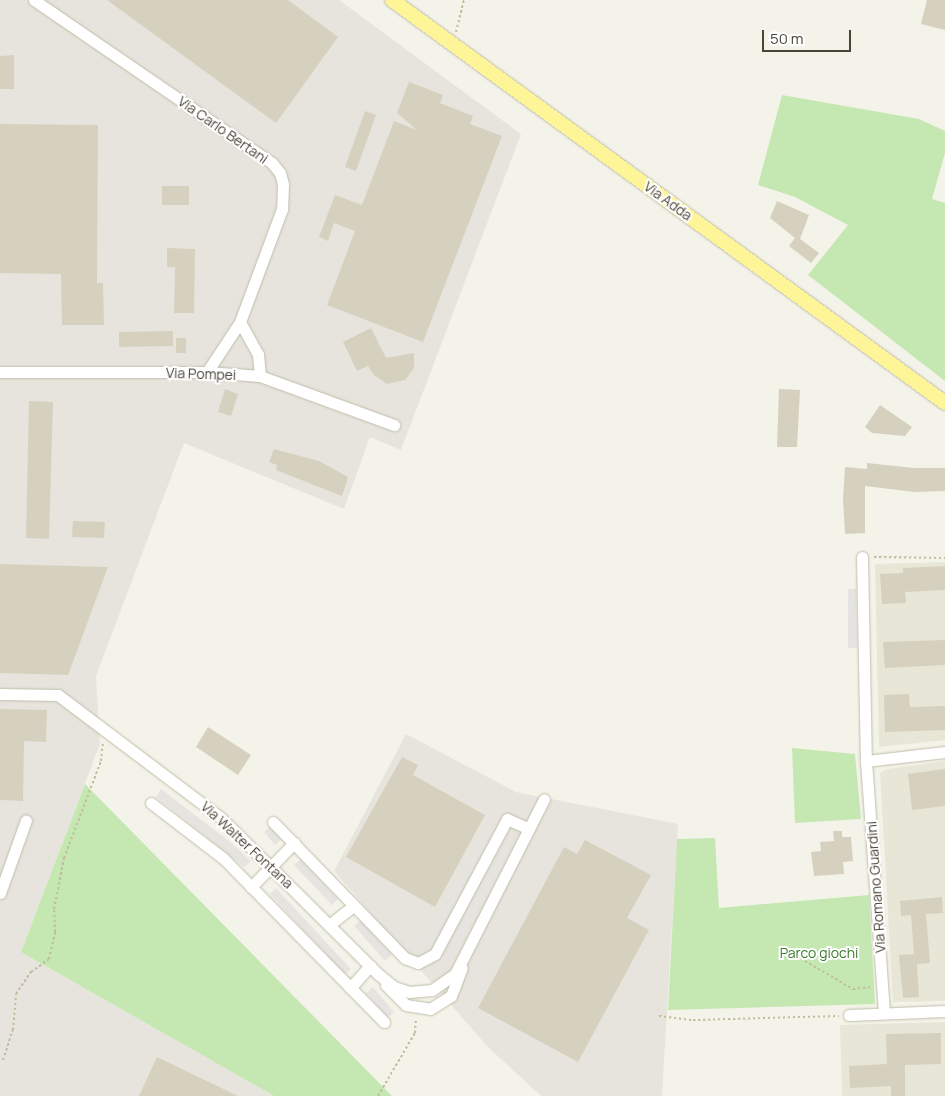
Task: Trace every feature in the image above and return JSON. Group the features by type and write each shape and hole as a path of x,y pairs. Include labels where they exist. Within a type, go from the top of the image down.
{"main road":[{"name":"Via Adda","path":"392,0 945,403"}],"street":[{"name":"Via Carlo Bertani","path":"34,0 272,163 280,173 283,184 282,209 240,322 207,372"},
{"path":"240,322 258,354 260,376"},
{"name":"Via Pompei","path":"0,372 207,372 260,376 394,425"},
{"name":"Via Romano Guardini","path":"862,557 866,761 884,1013"},
{"name":"Via Walter Fontana","path":"0,694 58,694 221,818 273,866 374,970 397,999 416,1009 434,1008 451,996 465,955"},
{"path":"866,761 945,752"},
{"name":"Via Walter Fontana","path":"374,970 401,990 428,992 449,980 465,955 544,800"},
{"path":"151,803 223,858 384,1022"},
{"path":"273,822 406,959 416,963 427,961 435,954 507,819 529,829"},
{"path":"0,893 26,820"},
{"path":"251,887 294,844"},
{"path":"329,925 353,906"},
{"path":"350,988 374,970"},
{"path":"849,1015 945,1011"}],"path":[{"path":"452,44 464,0"},
{"path":"862,557 945,558"},
{"path":"3,1060 13,1030 16,994 31,972 49,959 55,932 54,909 64,858 101,761 104,730"},
{"path":"805,961 853,989 883,986"},
{"path":"378,1096 415,1033 416,1009"},
{"path":"659,1016 693,1020 849,1015"}],"shaded area":[{"path":"0,0 339,0 521,134 401,450 370,437 344,509 184,443 96,676 100,744 21,952 274,1096 0,1096"},
{"path":"945,562 945,740 879,747 875,564"},
{"path":"848,589 856,589 857,648 848,648"},
{"path":"406,734 516,792 678,824 662,1096 541,1096 487,1046 334,871"},
{"path":"945,761 945,1001 893,1002 880,773 887,769"},
{"path":"161,789 229,841 251,861 244,867 156,797"},
{"path":"270,827 281,839 275,845 264,832"},
{"path":"487,829 493,832 433,945 427,942"},
{"path":"504,841 513,846 453,959 444,954"},
{"path":"301,859 338,899 332,905 294,865"},
{"path":"276,888 351,969 345,975 270,894"},
{"path":"360,920 392,955 385,961 354,926"},
{"path":"373,987 394,1012 388,1018 366,993"},
{"path":"945,1022 945,1096 842,1096 840,1025"}],"green space":[{"path":"782,95 919,119 945,131 945,153 932,199 945,203 945,381 808,275 848,225 795,197 758,185"},
{"path":"792,748 855,754 861,819 795,823"},
{"path":"85,784 392,1096 274,1096 21,952"},
{"name":"Parco giochi","path":"715,838 719,908 869,895 875,1004 668,1010 677,839"}],"building":[{"path":"107,0 288,0 338,37 276,123"},
{"path":"927,0 945,0 945,30 921,24"},
{"path":"14,55 14,89 0,89 0,56"},
{"path":"409,82 443,95 440,103 473,116 470,124 502,136 423,342 327,305 355,231 334,223 328,241 319,237 335,195 362,205 394,121 417,130 397,113"},
{"path":"365,111 376,115 356,171 345,167"},
{"path":"0,124 98,125 97,283 103,283 104,325 62,325 61,274 0,273"},
{"path":"162,186 189,186 189,205 162,205"},
{"path":"777,201 809,215 800,239 819,253 811,263 789,246 795,238 770,218"},
{"path":"167,248 195,249 194,313 174,313 175,267 167,267"},
{"path":"371,328 386,358 414,353 414,368 405,380 387,384 374,375 368,366 357,371 343,342"},
{"path":"173,331 173,346 119,347 119,332"},
{"path":"176,338 186,338 186,353 176,353"},
{"path":"225,389 238,394 231,416 218,412"},
{"path":"779,389 800,390 797,447 777,447"},
{"path":"29,401 53,402 49,539 26,538"},
{"path":"880,405 912,427 905,436 872,433 865,427"},
{"path":"274,449 319,461 348,477 342,496 276,470 277,465 269,462"},
{"path":"867,463 914,468 945,468 945,491 914,492 865,486 865,533 845,534 843,499 845,467 867,469"},
{"path":"73,521 105,522 104,538 72,537"},
{"path":"0,564 108,567 68,675 0,673"},
{"path":"945,566 945,590 905,592 906,603 882,604 880,574 903,573 903,568"},
{"path":"945,640 945,665 885,668 883,642"},
{"path":"909,694 910,707 945,706 945,730 885,732 884,695"},
{"path":"0,709 47,710 46,742 24,741 23,801 0,800"},
{"path":"208,727 251,755 238,775 196,747"},
{"path":"402,757 418,765 413,775 485,815 435,907 346,857"},
{"path":"945,769 945,806 912,810 908,774"},
{"path":"833,831 842,831 842,837 851,837 853,861 843,862 844,874 814,876 811,852 821,851 820,842 834,841"},
{"path":"585,840 651,875 627,918 649,930 578,1062 478,1008 564,847 577,854"},
{"path":"942,897 943,913 926,914 930,963 917,964 919,997 903,998 899,955 914,954 911,915 901,916 900,901"},
{"path":"941,1033 941,1064 905,1065 905,1096 891,1096 891,1086 850,1088 849,1066 887,1064 886,1034"},
{"path":"157,1057 238,1096 139,1096"}]}
